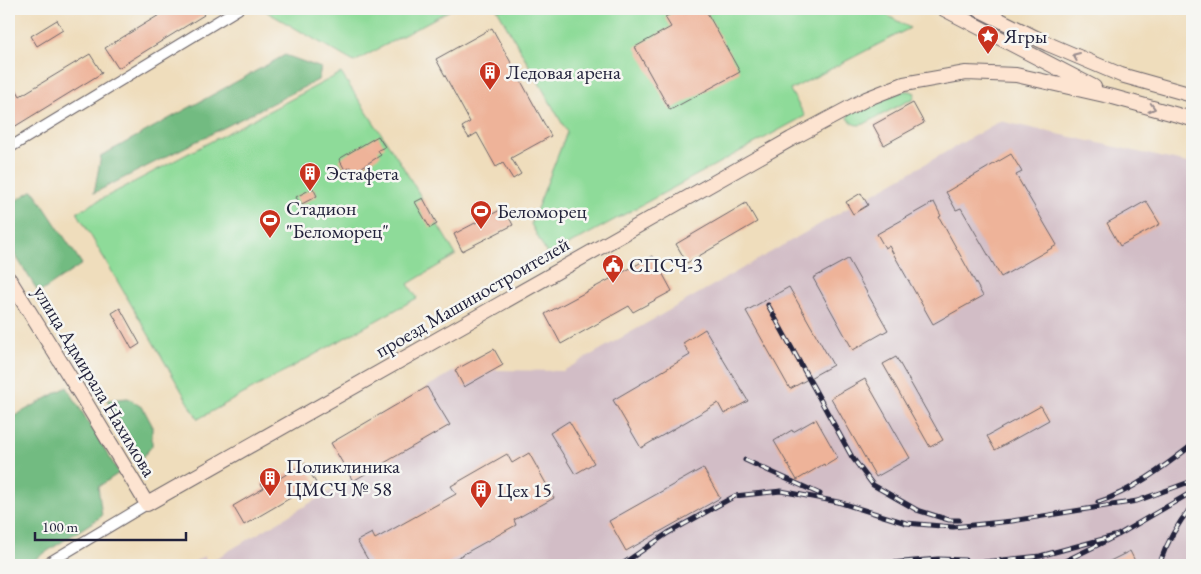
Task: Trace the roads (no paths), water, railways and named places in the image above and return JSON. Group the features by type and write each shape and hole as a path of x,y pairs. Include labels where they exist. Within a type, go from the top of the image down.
{"street":[{"path":"944,9 1112,97 1192,119"},
{"path":"978,9 1048,44 1121,75 1192,95"},
{"path":"9,148 232,10"},
{"path":"1016,75 1042,60 1048,44"},
{"name":"проезд Машиностроителей","path":"45,565 147,504 797,136 866,99 904,84 966,73 1016,75 1112,97"},
{"name":"улица Адмирала Нахимова","path":"9,279 147,504"}],"railway":[{"path":"768,305 852,457 873,485 917,510 949,520 959,520"},
{"path":"1098,502 1135,485 1159,470 1192,445"},
{"path":"745,460 820,494"},
{"path":"621,565 668,533 735,496 781,491 838,502 906,523 953,527 1012,521 1137,501 1192,481"},
{"path":"1057,565 1118,535 1192,492"},
{"path":"1159,565 1173,534 1192,506"},
{"path":"955,565 1040,556 1118,535"},
{"path":"868,565 938,559 965,560"}],"place":[{"name":"Ягры","path":"988,55"},
{"name":"Ледовая арена","path":"490,91"},
{"name":"Эстафета","path":"310,192"},
{"name":"Беломорец","path":"481,230"},
{"name":"Стадион \"Беломорец\"","path":"270,239"},
{"name":"СПСЧ-3","path":"613,284"},
{"name":"Поликлиника ЦМСЧ № 58","path":"270,497"},
{"name":"Цех 15","path":"481,509"}]}
